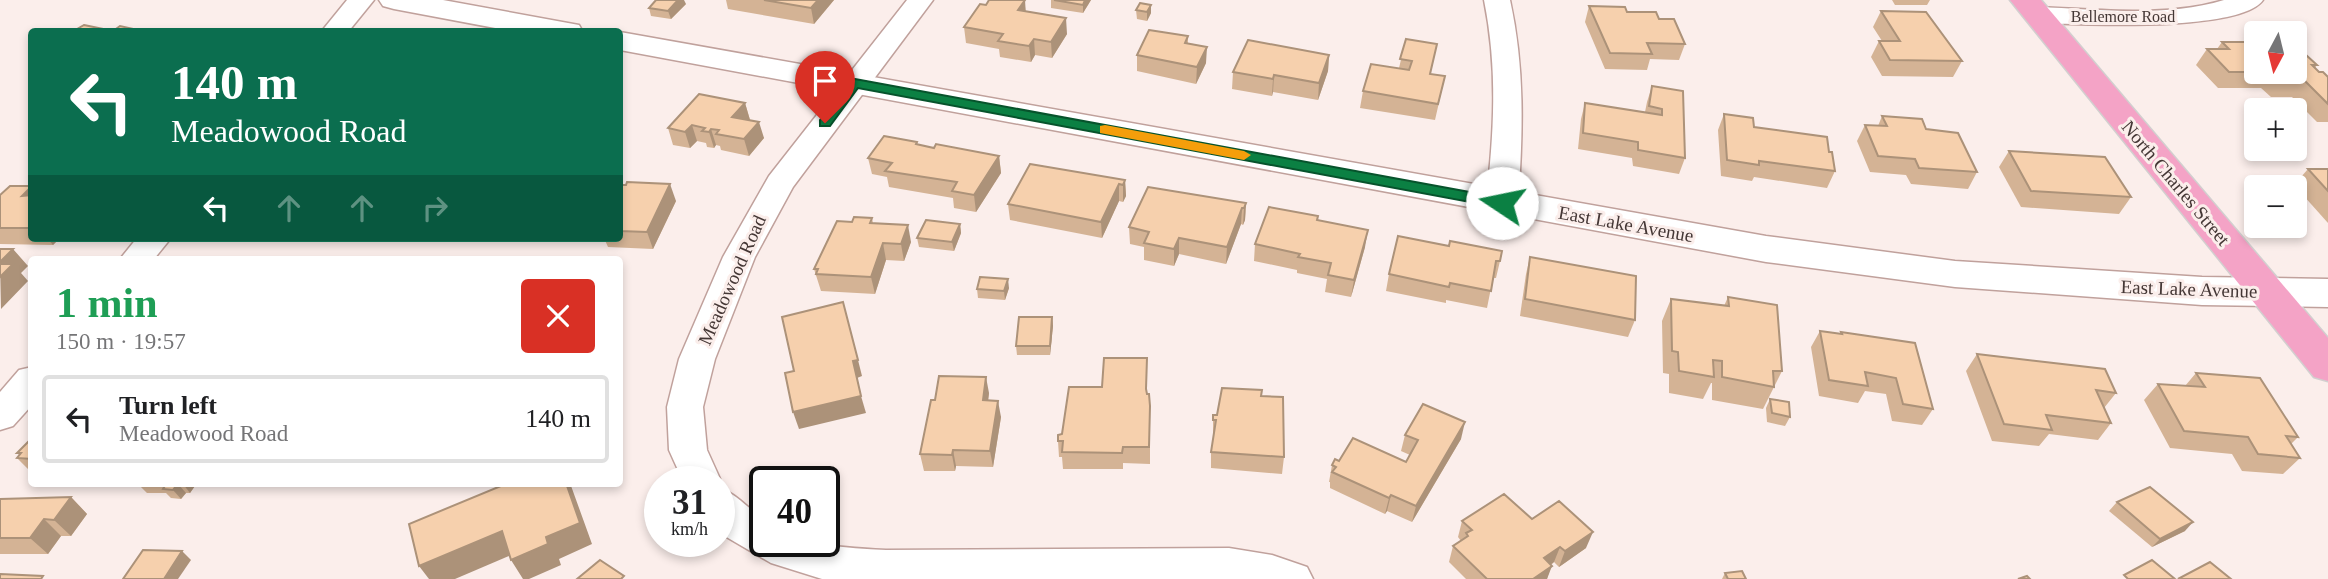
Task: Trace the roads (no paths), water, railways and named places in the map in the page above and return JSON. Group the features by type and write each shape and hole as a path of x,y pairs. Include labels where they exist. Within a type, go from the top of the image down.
{"main road":[{"name":"North Charles Street","path":"2031,7 2328,366"}],"street":[{"path":"337,28 361,0"},
{"path":"394,0 546,28"},
{"name":"Meadowood Road","path":"695,466 688,450 685,407 697,359 738,257 780,183 920,0"},
{"path":"1497,0 1508,56 1511,90 1502,203"},
{"name":"Bellemore Road","path":"2031,7 2183,16 2212,12 2250,0"},
{"name":"East Lake Avenue","path":"623,42 1766,249 1955,274 2189,290 2328,293"},
{"path":"139,256 151,242"},
{"path":"0,416 28,384"},
{"path":"806,557 824,563 881,568 1202,564 1274,572 1293,579"}]}
